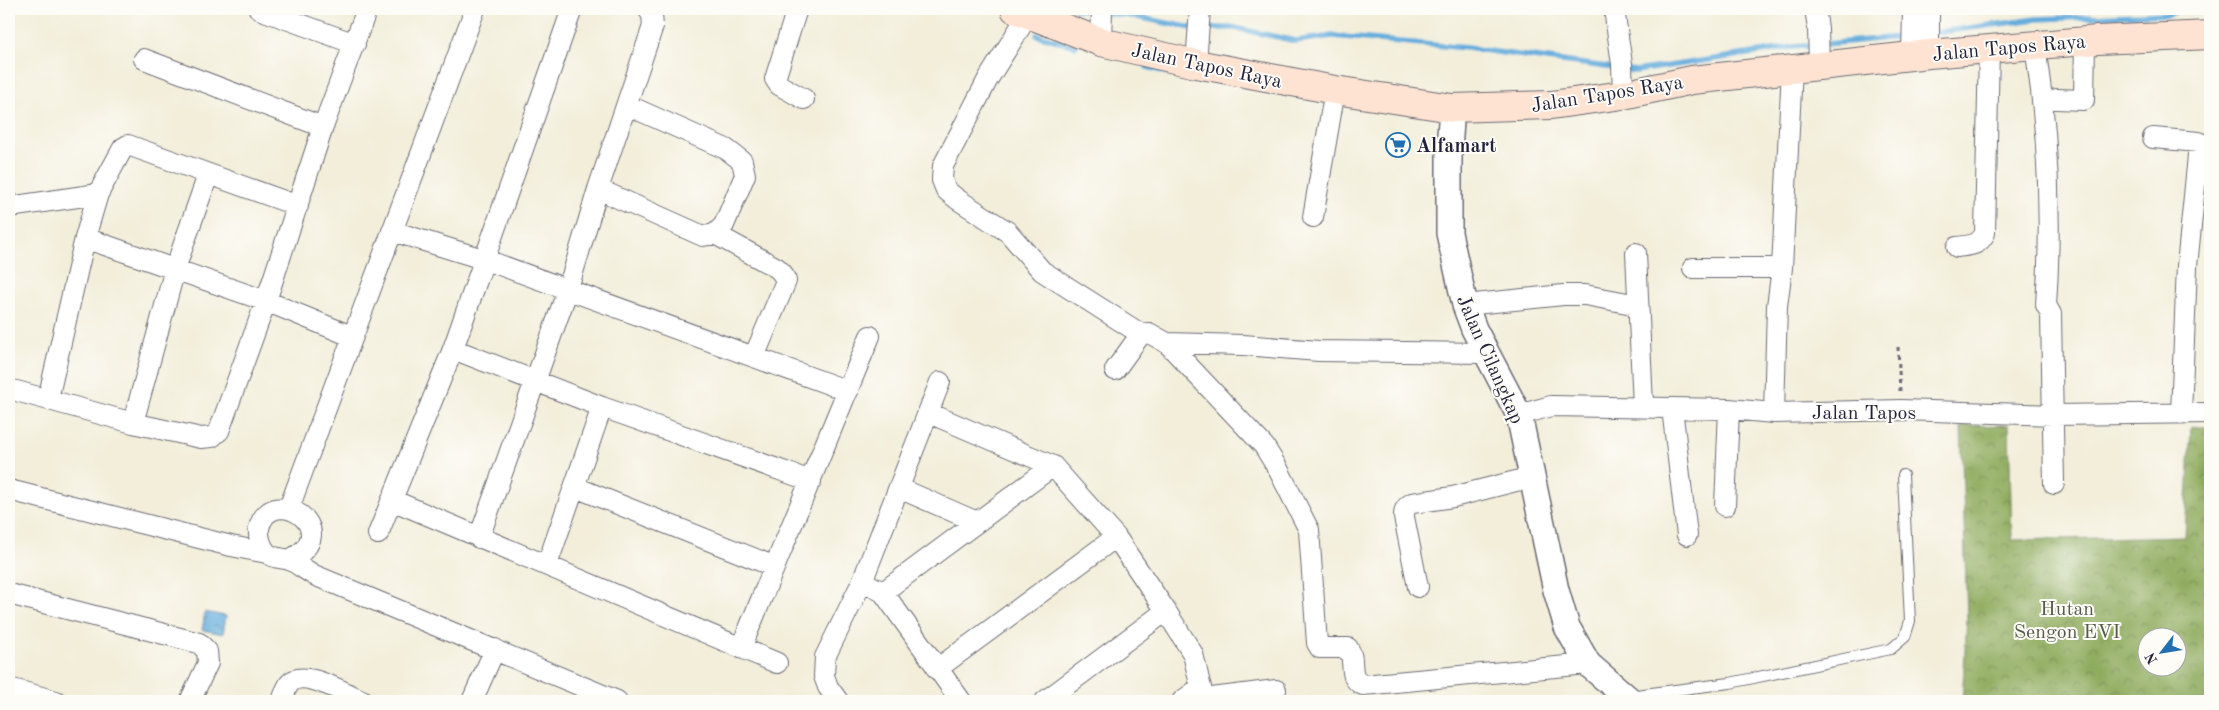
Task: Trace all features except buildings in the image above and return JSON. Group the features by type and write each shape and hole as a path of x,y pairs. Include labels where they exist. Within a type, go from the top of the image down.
{"main road":[{"name":"Jalan Tapos Raya","path":"1021,12 1102,25 1196,64 1335,90 1452,108 1551,105 1623,80 1692,80 1792,69 1818,38 1921,31 1988,49 2085,41 2210,35"}],"street":[{"path":"259,9 355,44"},
{"path":"9,389 133,423 201,438 212,437 219,431 266,301 323,127 368,9"},
{"path":"289,508 351,336 476,9"},
{"path":"378,534 454,349 572,9"},
{"path":"478,538 568,290 598,188 653,26 652,15 648,9"},
{"path":"797,9 775,79 779,84 804,99"},
{"path":"1614,9 1623,80"},
{"path":"1021,12 943,166 942,180 946,190 1008,232 1032,262 1042,271 1141,334 1149,333 1167,343 1264,446 1309,530 1317,643 1320,648 1348,648 1351,651 1353,678 1363,685 1588,664"},
{"path":"1196,64 1199,21"},
{"path":"2056,99 2084,100 2085,41"},
{"path":"2035,45 2044,106 2049,196 2046,305 2051,314 2054,484"},
{"path":"1958,247 1976,245 1982,240 1985,233 1988,49"},
{"path":"144,59 323,127"},
{"path":"1774,413 1777,306 1782,268 1792,69"},
{"path":"1312,217 1335,90"},
{"path":"598,188 703,236 715,234 724,225 745,175 742,160 726,149 627,105"},
{"name":"Jalan Cilangkap","path":"1452,108 1449,149 1449,233 1465,305 1474,329 1519,415 1558,600 1567,627 1588,664 1625,700"},
{"path":"2153,138 2199,142 2204,166 2187,266 2181,414"},
{"path":"48,399 85,238 98,194 119,153 128,146 298,206"},
{"path":"133,423 174,269 208,175"},
{"path":"9,207 98,194"},
{"path":"392,231 486,260 848,391"},
{"path":"715,234 777,268 786,281 754,357"},
{"path":"85,238 266,301 351,336"},
{"path":"1636,253 1643,406"},
{"path":"1693,268 1782,268"},
{"path":"1465,305 1563,295 1585,295 1638,305"},
{"path":"1115,370 1141,334"},
{"path":"741,648 773,566 811,482 870,336"},
{"path":"1167,343 1243,345 1319,351 1487,353"},
{"path":"454,349 536,379 602,407 811,482"},
{"path":"838,701 828,687 824,676 825,657 862,582 940,382"},
{"name":"Jalan Tapos","path":"1519,415 1552,406 1643,406 1729,409 1774,413 1901,410 2053,415 2210,413"},
{"path":"547,565 602,407"},
{"path":"1672,408 1687,535"},
{"path":"1725,506 1729,409"},
{"path":"929,414 1053,466 1116,537 1166,610 1193,654 1203,696"},
{"path":"883,592 1053,466"},
{"path":"1418,586 1404,518 1404,510 1407,505 1453,497 1532,477"},
{"path":"575,487 773,566"},
{"path":"899,488 977,522"},
{"path":"9,490 231,546 267,553 277,559 289,560 314,576 495,649 617,701"},
{"path":"392,500 777,663"},
{"path":"267,553 260,542 259,528 265,517 276,510 289,508 302,514 310,526 310,541 302,553 289,560"},
{"path":"937,669 1116,537"},
{"path":"862,582 883,592 961,701"},
{"path":"9,594 199,643 207,651 208,662 190,701"},
{"path":"1044,701 1166,610"},
{"path":"472,701 495,649"},
{"path":"282,701 290,683 299,678 311,678 364,701"},
{"path":"9,688 56,701"},
{"path":"1182,701 1203,696 1276,690"}],"lane":[{"path":"1625,700 1730,683 1891,649 1904,637 1910,620 1903,475"}],"path":[{"path":"1898,347 1901,410"}],"green space":[{"name":"Hutan Sengon EVI","path":"2009,425 2012,540 2185,536 2191,427 2210,427 2210,701 1962,701 1967,619 1961,426"}],"water":[{"path":"205,612 226,616 223,634 202,630"}],"waterway":[{"path":"1074,9 1132,16 1192,28 1235,28 1296,41 1333,36 1467,48 1636,71 1793,47 1910,36"},
{"path":"1932,33 2036,19 2170,14 2183,9"},
{"path":"1037,35 1076,46"},
{"path":"1147,67 1185,77 1186,69"}],"place":[{"name":"Alfamart","path":"1398,145"}]}
